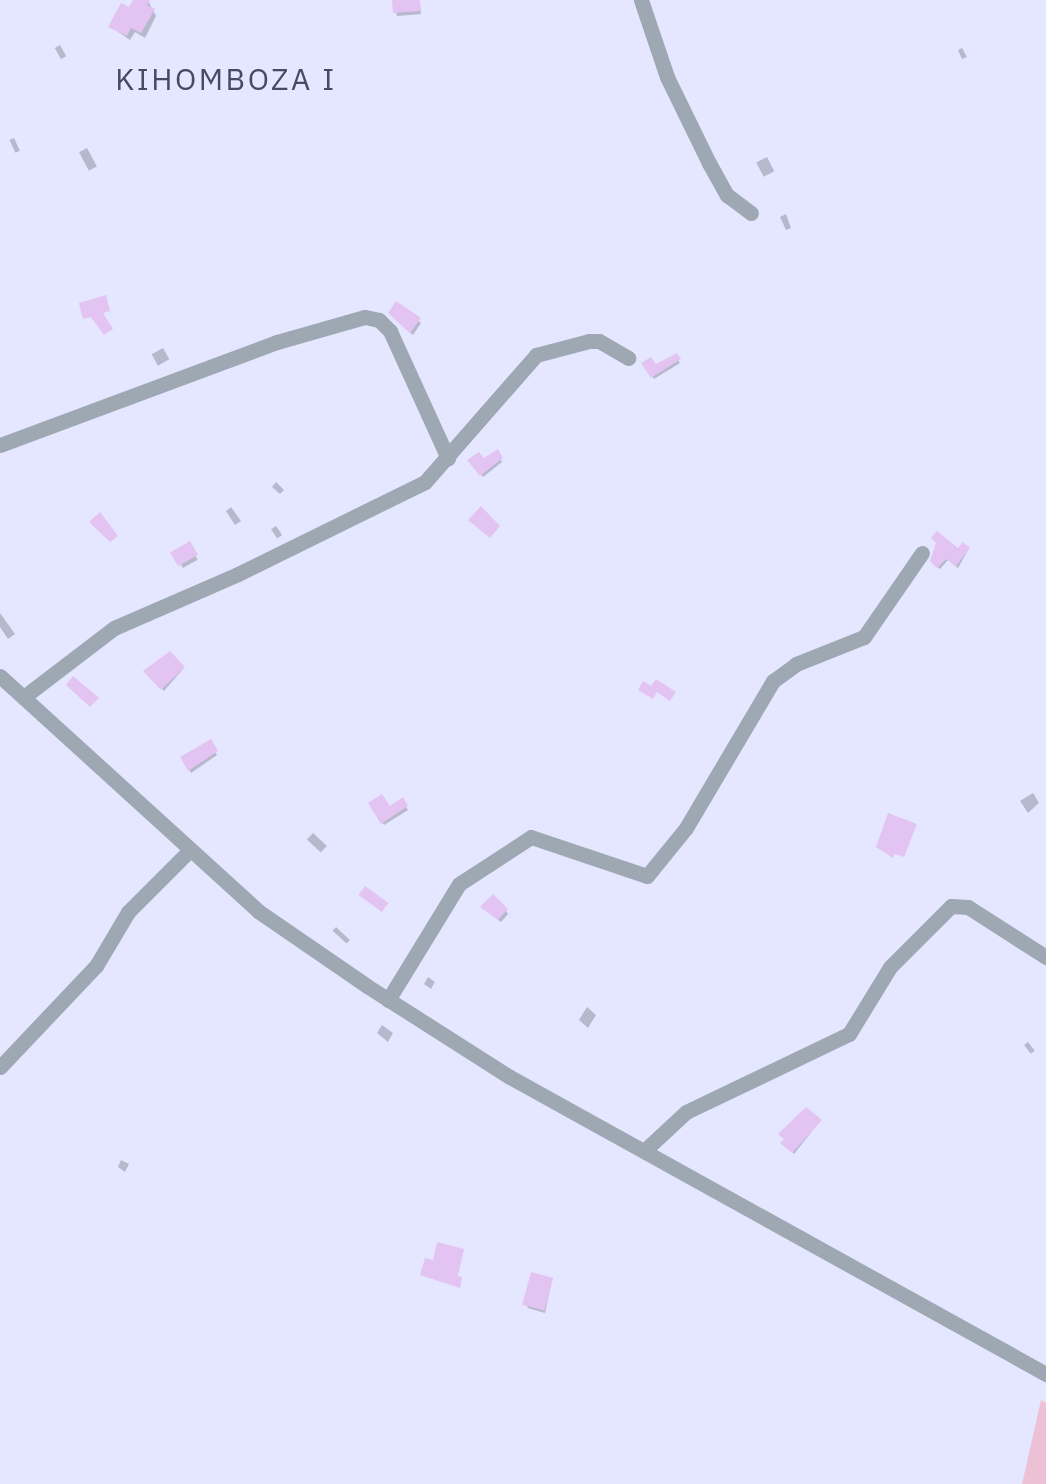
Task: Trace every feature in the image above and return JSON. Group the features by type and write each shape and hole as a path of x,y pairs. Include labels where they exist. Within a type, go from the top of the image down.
{"street":[{"path":"641,0 667,76 715,175 727,195 750,213"},
{"path":"0,445 278,342 365,317 379,320 390,331 448,458"},
{"path":"24,696 114,628 238,574 425,482 536,355 599,341 629,358"},
{"path":"388,1000 459,884 531,837 648,876 686,828 774,681 796,664 864,637 922,553"},
{"path":"0,676 258,911 388,1000 510,1077 1046,1374"},
{"path":"0,1067 96,966 128,912 190,850"},
{"path":"644,1151 686,1112 848,1034 890,967 952,906 968,907 1046,957"}],"shaded area":[{"path":"1041,1400 1046,1403 1046,1484 1022,1484"}],"building":[{"path":"133,0 150,0 147,5 155,9 141,33 131,28 127,36 108,27 121,3 129,7"},
{"path":"392,0 420,0 421,11 393,13"},
{"path":"106,295 110,311 103,313 113,329 104,335 91,317 83,319 79,303"},
{"path":"396,301 421,318 410,333 388,313"},
{"path":"677,353 681,359 651,378 641,363 651,357 656,364"},
{"path":"498,449 503,458 480,476 467,460 479,452 484,458"},
{"path":"481,506 500,526 490,538 468,520"},
{"path":"100,512 118,536 110,542 89,522"},
{"path":"937,531 958,548 963,542 970,548 956,566 946,559 937,568 930,561 936,543 931,538"},
{"path":"190,541 198,555 178,566 170,552"},
{"path":"170,651 185,667 161,690 143,671"},
{"path":"73,676 99,698 90,707 66,685"},
{"path":"656,679 676,692 670,701 657,692 653,699 638,690 643,681 651,686"},
{"path":"211,739 218,751 188,771 180,757"},
{"path":"382,794 390,806 403,797 408,806 381,824 368,803"},
{"path":"888,813 917,824 904,857 895,854 893,858 876,847"},
{"path":"365,886 388,903 382,912 359,895"},
{"path":"493,894 508,909 498,920 480,907"},
{"path":"806,1107 822,1120 792,1153 780,1143 784,1139 778,1134"},
{"path":"437,1242 464,1249 458,1276 462,1277 460,1288 420,1275 425,1258 433,1260"},
{"path":"531,1272 553,1278 544,1311 522,1305"}],"district":[{"name":"KIHOMBOZA I","path":"226,79"}]}
